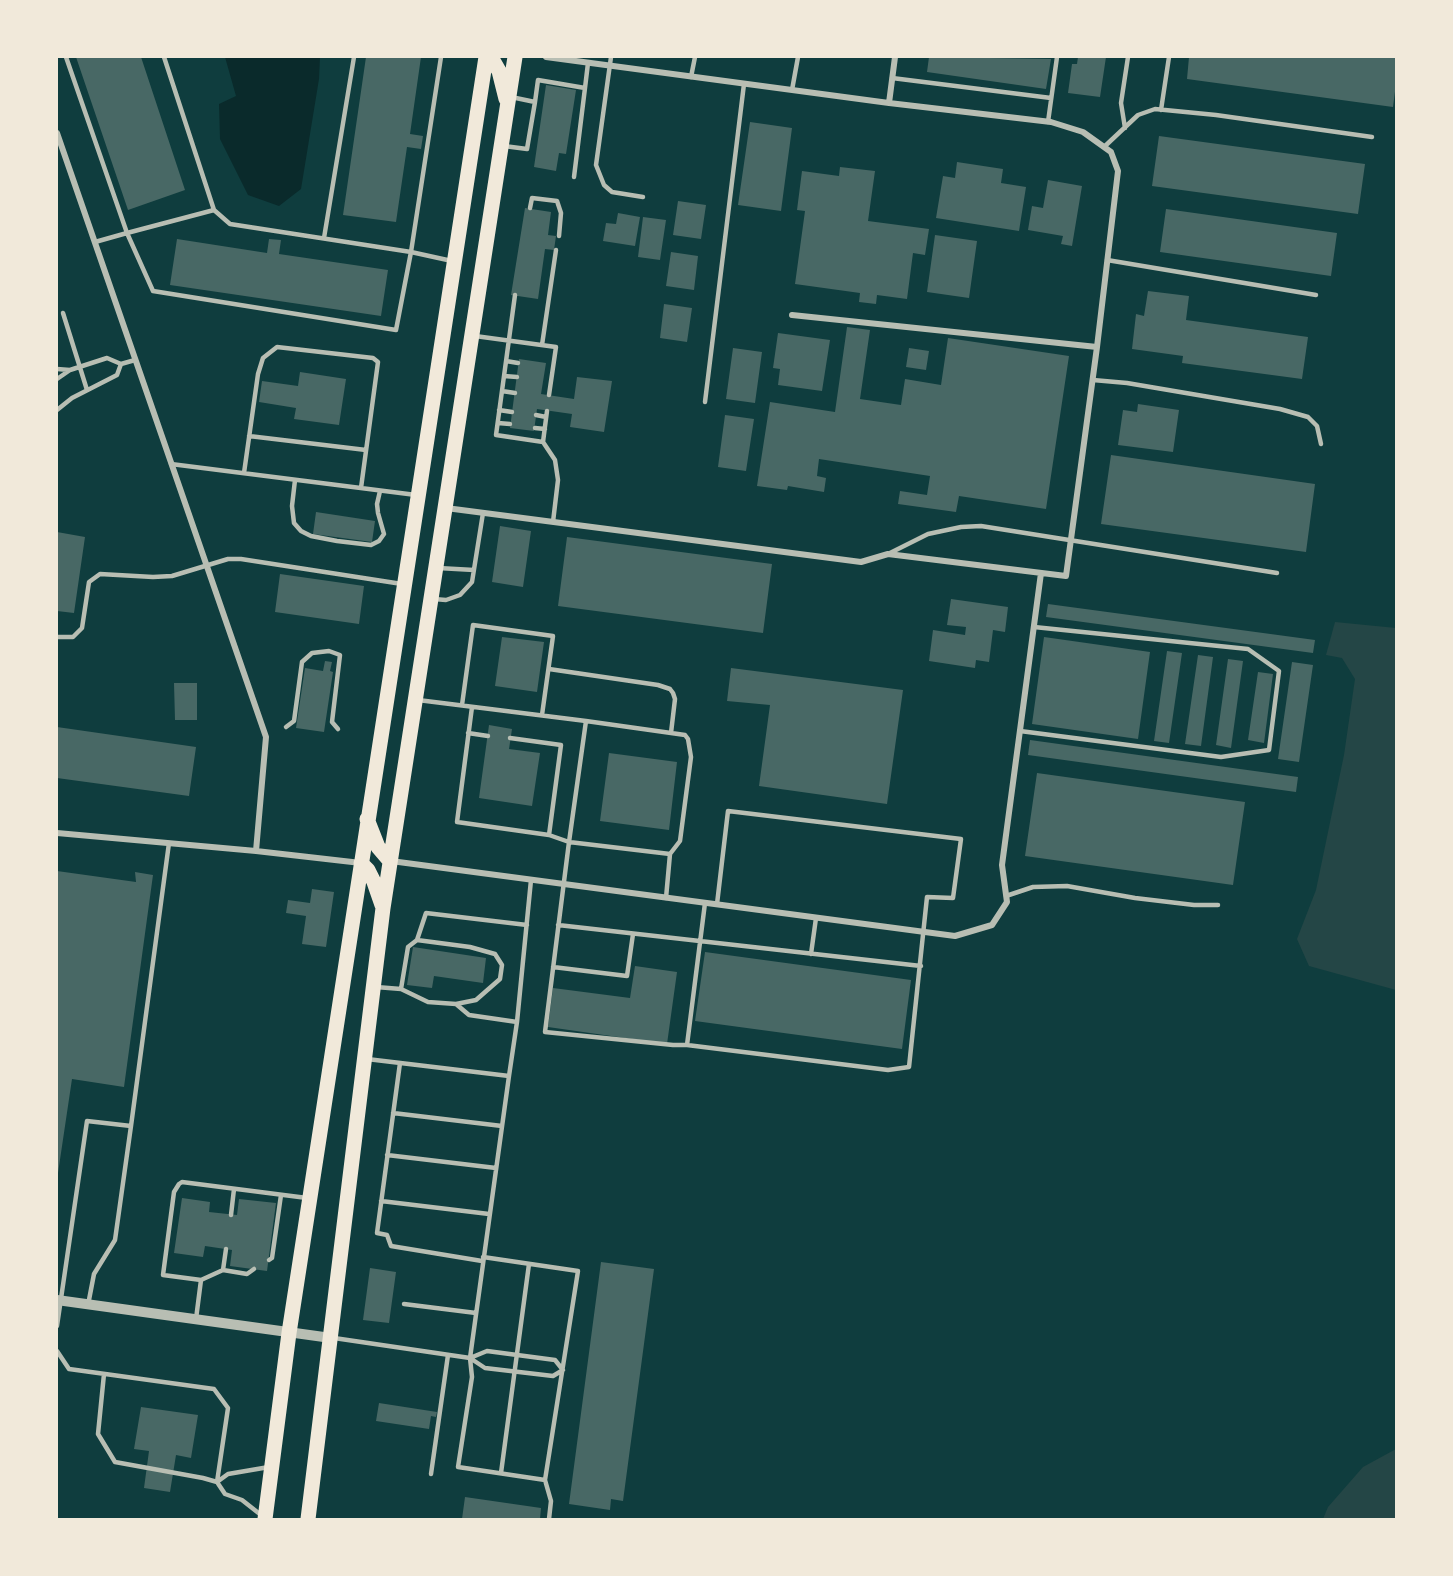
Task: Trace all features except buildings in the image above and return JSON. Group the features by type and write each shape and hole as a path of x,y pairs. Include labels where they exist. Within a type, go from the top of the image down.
{"main road":[{"path":"265,1518 289,1333 486,57"},
{"path":"491,57 499,71 508,101"},
{"path":"308,1519 383,908 515,57"},
{"path":"367,819 378,846 390,861"},
{"path":"361,863 368,870 374,882 383,908"}],"street":[{"path":"445,508 861,561 888,554 1066,576 1093,380 1118,171 1111,152 1083,132 1048,122 546,57"},
{"path":"889,103 895,57"},
{"path":"57,133 266,737 256,851"},
{"path":"792,315 1097,347"},
{"path":"390,861 955,936 992,925 1007,902 1002,865 1041,573"},
{"path":"57,833 361,863"},
{"path":"58,1301 331,1338"}],"lane":[{"path":"66,57 127,233 153,291 396,330 411,252 441,57"},
{"path":"164,57 214,210 230,224 411,252 454,262"},
{"path":"324,238 354,57"},
{"path":"611,57 596,165 604,185 612,192 643,197"},
{"path":"691,76 695,57"},
{"path":"792,90 798,57"},
{"path":"1048,122 1057,57"},
{"path":"1125,128 1121,103 1128,57"},
{"path":"1161,110 1169,57"},
{"path":"574,177 588,63"},
{"path":"892,78 1051,98"},
{"path":"501,146 527,149 538,80 585,88"},
{"path":"705,402 744,84"},
{"path":"508,101 536,102"},
{"path":"1101,145 1125,128 1138,115 1155,109 1216,115 1372,137"},
{"path":"530,208 532,198 557,201 561,213 559,236"},
{"path":"94,242 214,210"},
{"path":"542,345 556,250"},
{"path":"1107,260 1316,295"},
{"path":"515,296 496,435 543,442"},
{"path":"63,313 87,390"},
{"path":"472,335 556,346 549,395"},
{"path":"244,473 258,374 263,358 277,347 373,358 378,362 361,488"},
{"path":"57,379 70,370 107,358 121,364 135,360"},
{"path":"506,361 518,363"},
{"path":"57,410 87,390 117,375 121,364"},
{"path":"545,367 553,368"},
{"path":"57,369 70,370"},
{"path":"504,376 517,377"},
{"path":"1093,380 1126,383 1280,409 1308,417 1317,426 1321,444"},
{"path":"543,381 551,382"},
{"path":"502,391 515,393"},
{"path":"499,410 512,412"},
{"path":"548,411 543,442 555,460 558,480 553,522"},
{"path":"536,416 546,417"},
{"path":"498,423 510,424"},
{"path":"535,428 545,429"},
{"path":"249,436 366,450"},
{"path":"171,464 418,496"},
{"path":"295,480 292,506 294,524 311,536 338,541 371,545 380,541 384,534 377,504 380,491"},
{"path":"431,599 446,600 460,595 472,582 483,513"},
{"path":"888,554 928,534 961,527 981,526 1277,573"},
{"path":"57,638 73,637 82,628 88,582 93,577 107,573 153,577 172,576 206,565 241,559 404,584"},
{"path":"436,567 474,570"},
{"path":"462,705 473,625 553,636 542,716"},
{"path":"1020,731 1221,757 1269,750 1279,671 1248,649 1034,627"},
{"path":"286,728 294,721 302,662 312,653 329,651 340,655 332,722 338,729"},
{"path":"549,669 658,685 670,689 675,699 671,733"},
{"path":"416,699 685,735 688,739 690,757 680,841 670,854 666,898"},
{"path":"472,706 457,822 549,835 569,842 670,854"},
{"path":"586,721 545,1032 687,1045 888,1070 909,1067 927,897 953,898 961,839 728,811 717,904"},
{"path":"468,733 488,736"},
{"path":"510,738 561,744 549,835"},
{"path":"88,1305 94,1274 115,1240 169,843"},
{"path":"531,880 517,1022 482,1259 470,1358 472,1377 458,1467 545,1480"},
{"path":"1006,896 1033,887 1067,886 1135,898 1194,905 1218,905"},
{"path":"687,1045 705,903"},
{"path":"401,989 408,947 417,940 426,913 527,925"},
{"path":"811,954 816,918"},
{"path":"558,926 921,966"},
{"path":"553,967 627,976 633,934"},
{"path":"373,987 401,989 428,1002 456,1004 476,1000 500,979 502,965 495,954 479,949 417,940"},
{"path":"456,1004 469,1015 517,1022"},
{"path":"364,1059 509,1076"},
{"path":"400,1063 377,1233 387,1234 391,1246 578,1271 545,1480 551,1501 549,1519"},
{"path":"393,1113 502,1126"},
{"path":"57,1326 58,1301 87,1121 131,1126"},
{"path":"387,1155 496,1168"},
{"path":"254,1269 247,1274 223,1270 201,1280 163,1275 174,1192 182,1182 310,1198"},
{"path":"231,1215 234,1188"},
{"path":"269,1260 272,1257 281,1195"},
{"path":"381,1201 489,1214"},
{"path":"223,1270 226,1249"},
{"path":"501,1473 529,1264"},
{"path":"196,1319 201,1280"},
{"path":"405,1304 476,1313"},
{"path":"331,1338 470,1358 485,1368 553,1376 563,1370"},
{"path":"57,1351 69,1369 214,1389 228,1408 217,1482"},
{"path":"470,1358 487,1351 518,1355 555,1360 563,1370"},
{"path":"431,1474 448,1355"},
{"path":"104,1374 98,1434 115,1462 217,1482 225,1494 242,1500 265,1518"},
{"path":"217,1482 228,1474 272,1466"}],"shaded area":[{"path":"225,57 320,57 319,79 301,189 279,206 248,195 220,139 219,104 236,96"},
{"path":"1335,622 1396,628 1396,990 1309,966 1297,939 1316,890 1344,755 1355,679 1342,658 1326,655"},
{"path":"1396,1449 1396,1519 1323,1519 1328,1507 1363,1467"}]}
